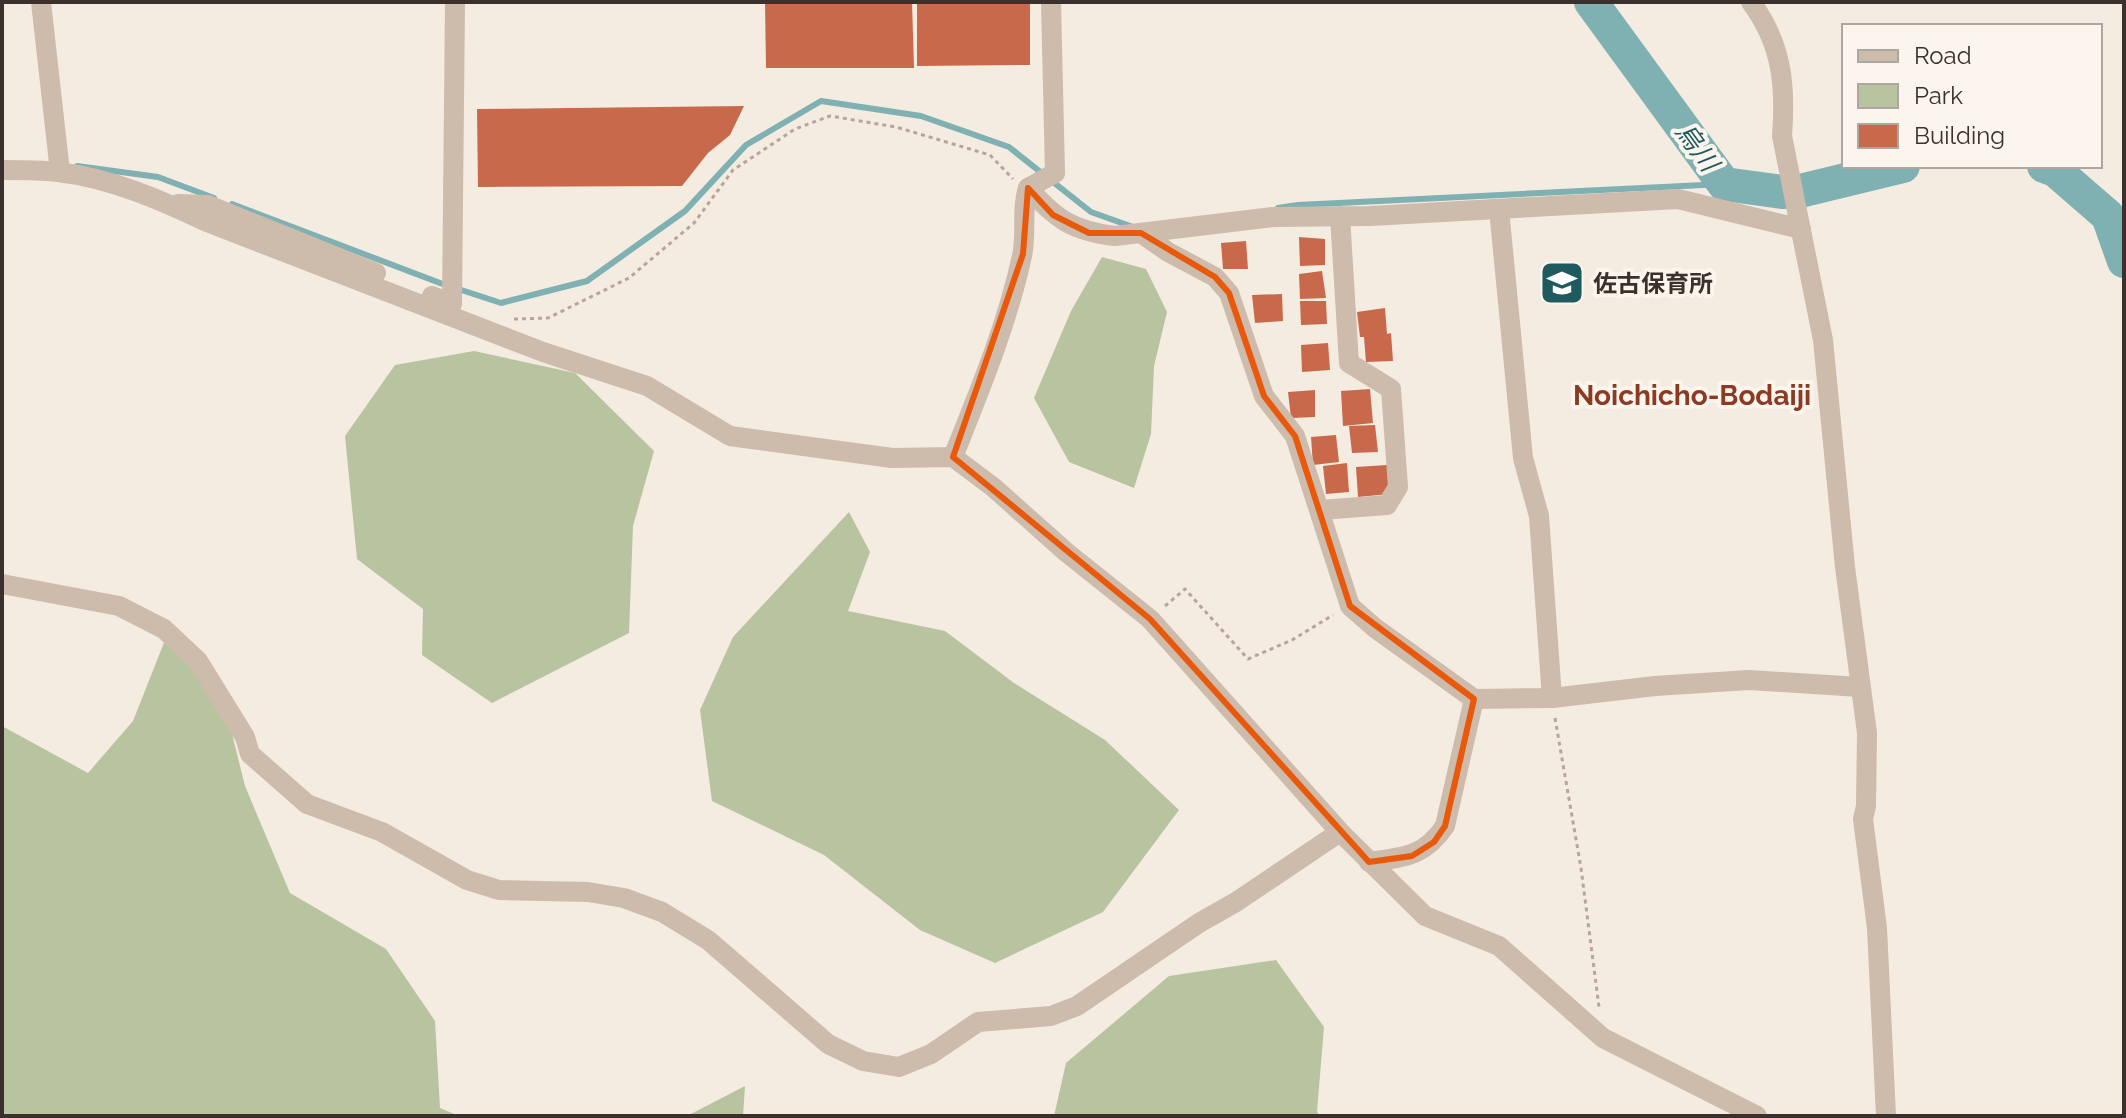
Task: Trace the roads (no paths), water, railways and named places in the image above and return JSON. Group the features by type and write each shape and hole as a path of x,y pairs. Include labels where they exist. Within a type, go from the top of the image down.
{"street":[{"path":"41,2 59,164"},
{"path":"170,204 208,205 452,304 455,2"},
{"path":"1027,191 1055,173 1051,2"},
{"path":"1751,2 1763,18 1778,49 1785,106 1782,136 1823,340 1845,567 1867,733 1863,819 1877,928 1886,1116"},
{"path":"2,170 59,164 170,204 207,222 543,352 647,386 730,436 892,458 953,457 1150,619 1340,832 1425,916 1499,946 1603,1038 1757,1116"},
{"path":"1027,191 1053,215 1089,233 1115,236 1273,217 1678,199 1800,223"},
{"path":"953,457 989,361 1023,254 1027,191"},
{"path":"1499,209 1523,458 1539,516 1552,698"},
{"path":"1320,510 1387,505 1398,487 1391,389 1349,363 1340,216"},
{"path":"1141,233 1168,252 1215,277 1229,293 1264,396 1295,436 1350,606 1375,628 1474,699 1552,698 1655,686 1749,680 1860,687"},
{"path":"2,584 119,606 164,629 198,661 245,737 250,754 307,804 382,832 467,880 499,890 588,892 624,898 662,912 708,940 828,1044 863,1061 899,1067 931,1054 978,1022 1051,1016 1077,1006 1340,832"},
{"path":"1369,862 1412,856 1434,842 1445,826 1474,699"}],"waterway":[{"name":"烏川","path":"1591,2 1724,184 1782,192 1800,191 1895,168"},
{"path":"232,204 501,303 587,281 685,211 746,145 821,101 921,116 1009,147 1091,212 1133,227"},
{"path":"77,166 158,177 214,198"},
{"name":"烏川","path":"2050,168 2108,216 2124,261"},
{"path":"1278,208 1724,184"}],"place":[{"name":"佐古保育所","path":"1562,283"}],"district":[{"name":"Noichicho-Bodaiji","path":"1692,395"}]}
